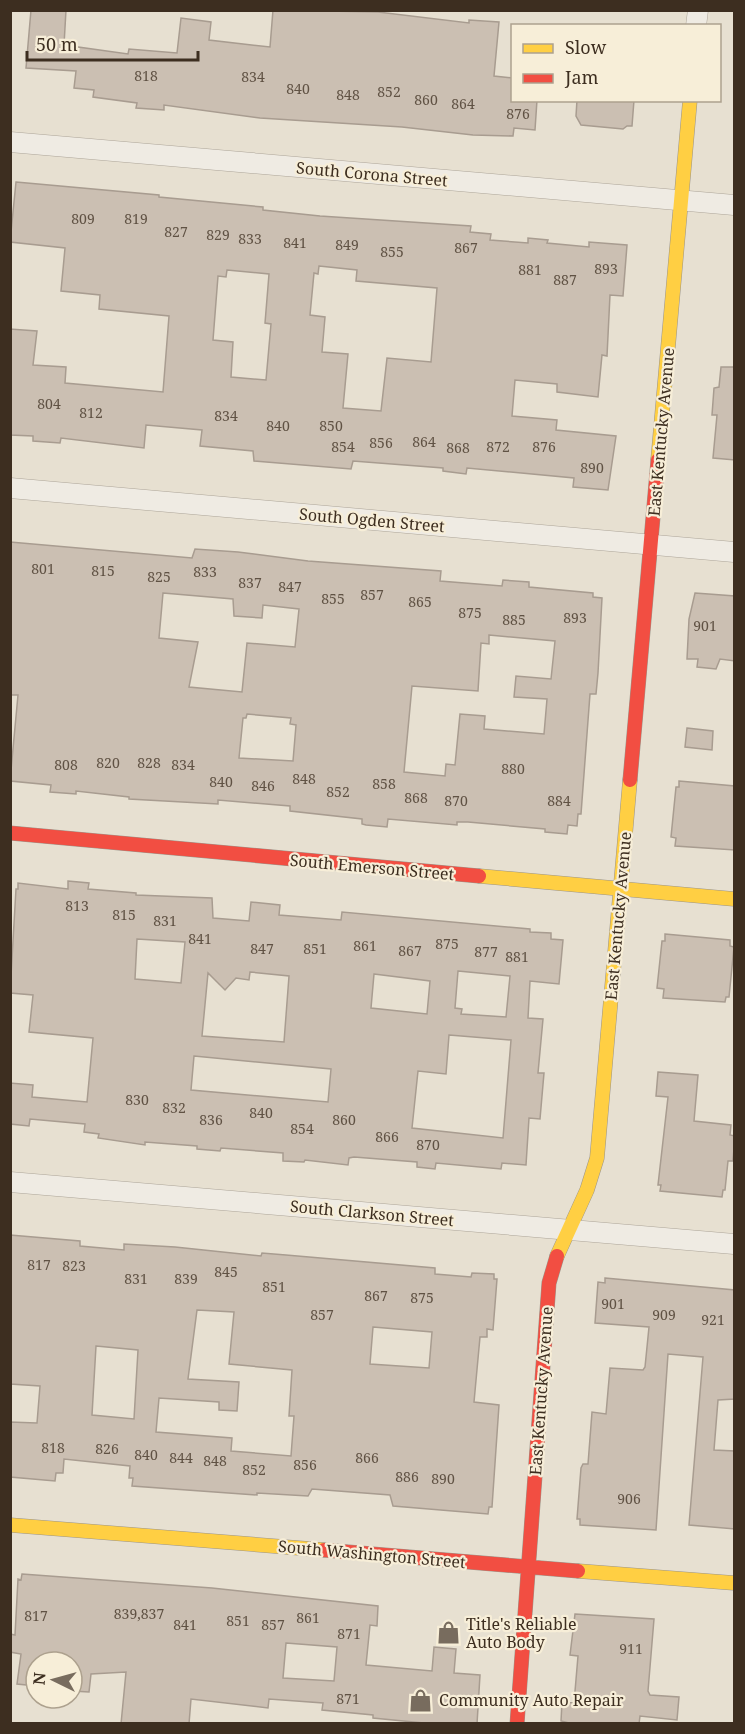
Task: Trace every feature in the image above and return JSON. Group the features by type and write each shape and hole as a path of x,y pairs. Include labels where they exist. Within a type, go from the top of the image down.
{"street":[{"name":"East Kentucky Avenue","path":"517,1724 547,1302 551,1274 590,1183 597,1158 690,102"},
{"name":"South Corona Street","path":"10,142 735,205"},
{"name":"South Ogden Street","path":"10,488 735,552"},
{"name":"South Emerson Street","path":"10,833 735,899"},
{"name":"South Clarkson Street","path":"10,1182 735,1244"},
{"name":"South Washington Street","path":"10,1525 735,1583"}],"building":[{"path":"31,10 66,10 64,45 128,54 129,49 177,53 181,18 211,22 209,40 270,47 273,10 378,12 469,23 469,20 499,22 494,76 511,78 511,102 537,102 535,130 514,128 513,136 473,135 402,127 260,118 164,105 164,110 136,108 137,103 93,97 94,90 74,88 76,71 26,68"},
{"path":"577,102 634,102 632,126 623,129 581,125 576,116"},
{"path":"16,182 159,195 159,197 263,207 263,210 320,216 471,226 470,232 491,234 490,240 528,243 528,238 548,240 547,243 589,247 589,242 627,245 623,296 610,295 607,356 602,355 598,397 557,392 557,384 515,380 512,416 557,420 556,430 616,436 608,490 573,487 574,478 467,468 466,474 443,471 443,468 353,461 351,469 254,461 253,451 200,446 202,430 146,425 144,448 61,438 60,443 33,441 33,436 10,435 10,329 37,331 33,365 66,367 65,383 163,392 169,316 99,309 100,295 61,291 65,248 10,242","holes":["319,266 357,270 356,281 437,288 431,362 387,358 381,411 343,408 348,354 322,352 325,317 310,315 314,273 318,274","227,270 269,274 265,323 271,324 266,380 231,377 233,342 213,340 218,276 226,277"]},
{"path":"721,367 735,367 735,460 713,458 717,415 712,415 714,388 719,387"},
{"path":"10,542 192,558 195,549 308,561 441,571 440,581 502,586 503,580 529,582 529,587 593,593 593,597 602,598 596,694 590,694 581,814 578,814 577,826 568,825 567,834 545,832 545,829 468,822 457,822 457,825 388,819 387,827 362,824 362,819 290,811 290,806 218,800 218,804 129,799 129,797 76,791 76,794 50,792 51,785 10,781 18,695 10,695","holes":["163,593 233,599 234,616 262,618 263,605 299,609 295,647 247,643 242,692 189,687 198,642 159,638","489,635 555,641 551,679 516,676 514,697 547,699 544,734 484,729 485,716 460,714 455,765 446,764 445,776 404,772 412,686 478,691 481,643 489,644","247,714 291,718 290,724 296,725 293,761 239,758 243,718 246,718"]},
{"path":"695,593 735,596 735,661 720,659 716,669 697,667 698,659 687,659 689,619"},
{"path":"687,728 713,731 712,750 685,747"},
{"path":"679,781 735,786 735,850 675,846 676,838 671,837 676,787 679,787"},
{"path":"68,881 89,883 88,889 136,893 136,895 212,898 213,918 249,921 251,902 280,905 279,915 341,920 342,912 530,929 530,932 551,933 551,939 563,940 559,984 530,981 528,1018 543,1019 538,1073 544,1073 540,1119 529,1118 526,1165 502,1163 501,1169 436,1163 435,1169 417,1167 417,1162 354,1157 349,1158 348,1165 305,1160 304,1162 283,1161 283,1153 221,1148 220,1151 197,1149 197,1146 145,1142 145,1145 98,1138 99,1134 84,1132 85,1124 30,1119 29,1126 10,1124 10,1083 33,1085 32,1097 87,1102 93,1038 29,1032 33,995 10,993 18,883 68,889","holes":["137,939 185,942 181,983 135,979","458,971 510,976 506,1017 461,1014 462,1009 455,1008","250,972 289,976 284,1042 202,1036 208,973 225,990 236,978 249,980","374,974 430,981 427,1014 371,1008","449,1035 511,1040 503,1138 412,1128 418,1071 446,1074","194,1056 331,1069 328,1102 191,1090"]},
{"path":"665,934 730,940 730,946 734,947 729,997 726,997 725,1002 663,998 664,989 657,988 662,941 665,941"},
{"path":"658,1072 698,1075 694,1121 731,1125 730,1135 735,1136 733,1161 728,1161 725,1190 723,1190 722,1197 660,1191 661,1185 658,1185 668,1097 656,1096"},
{"path":"10,1235 80,1241 80,1246 124,1250 124,1244 435,1268 435,1274 471,1277 472,1273 494,1274 494,1279 497,1279 493,1330 487,1329 487,1337 480,1337 474,1402 499,1405 492,1507 489,1507 488,1514 393,1506 390,1495 312,1489 308,1496 257,1493 257,1495 132,1486 133,1478 129,1478 130,1466 64,1459 63,1473 56,1473 55,1481 10,1477 10,1422 37,1423 40,1386 10,1384","holes":["197,1310 234,1312 229,1364 292,1370 289,1416 294,1416 291,1456 231,1451 232,1438 156,1432 159,1398 219,1402 219,1410 237,1411 239,1382 188,1379","373,1327 432,1332 429,1368 370,1364","96,1346 138,1350 134,1419 92,1415"]},
{"path":"605,1278 735,1290 735,1399 718,1400 714,1450 735,1451 735,1529 689,1525 703,1357 668,1354 656,1530 580,1525 580,1519 577,1519 581,1468 583,1464 588,1464 592,1412 606,1414 610,1368 643,1370 645,1367 649,1327 595,1323 598,1282 605,1283"},
{"path":"22,1574 212,1588 378,1606 377,1626 370,1625 366,1665 432,1671 434,1647 456,1649 454,1673 480,1675 477,1724 434,1724 373,1718 373,1715 322,1710 323,1703 269,1699 268,1708 191,1699 189,1724 121,1724 126,1672 91,1674 89,1692 84,1692 84,1650 24,1650 24,1685 17,1684 21,1654 10,1652 10,1634 15,1635 18,1579 21,1580","holes":["286,1643 337,1647 334,1681 283,1678"]},
{"path":"575,1614 654,1619 648,1691 650,1695 679,1697 677,1720 640,1716 639,1724 573,1724 561,1721 562,1702 574,1703 578,1656 570,1655"}],"traffic: slow":[{"path":"658,460 690,102"},
{"path":"557,1256 587,1190 597,1158 630,780"},
{"path":"479,876 734,899"},
{"path":"10,1525 324,1550"},
{"path":"578,1571 734,1583"}],"traffic: jam":[{"path":"630,780 658,460"},
{"path":"10,833 479,876"},
{"path":"517,1724 549,1283 557,1256"},
{"path":"324,1550 578,1571"}],"place":[{"name":"Title's Reliable Auto Body","path":"448,1633"},
{"name":"Community Auto Repair","path":"421,1700"}]}
